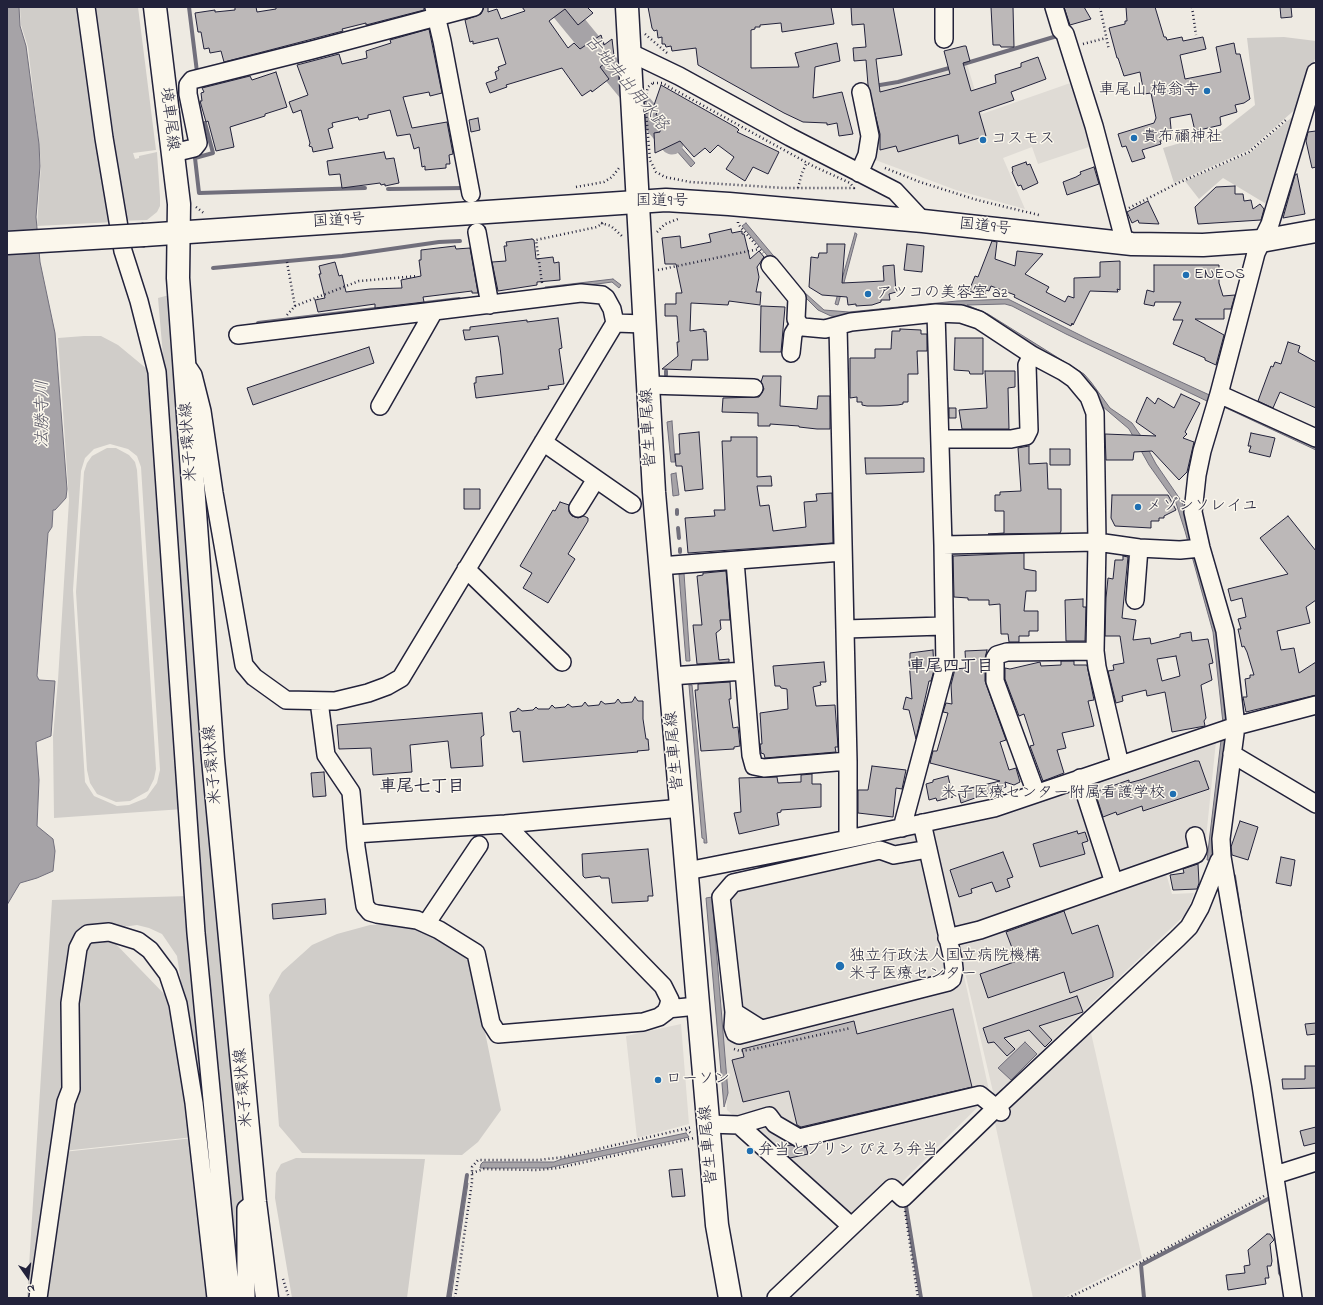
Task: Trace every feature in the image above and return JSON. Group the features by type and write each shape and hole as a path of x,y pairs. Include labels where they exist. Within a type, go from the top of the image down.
{"main road":[{"name":"境車尾線","path":"155,7 179,204 179,232"},
{"path":"627,7 631,52 639,202"},
{"name":"国道9号","path":"7,243 409,218 666,200 923,221 1125,243 1203,245 1261,241 1316,231"},
{"name":"皆生車尾線","path":"639,202 647,385 660,566 682,808 697,1006 701,1131 730,1298"},
{"name":"米子環状線","path":"179,232 178,263 213,759 256,1202 267,1298"}],"street":[{"path":"86,7 123,251 145,323 156,372 196,934 231,1298"},
{"path":"173,153 194,148 198,143 188,94 188,85 192,80 312,50 435,12 474,7"},
{"path":"944,7 944,39"},
{"path":"1054,7 1061,30 1068,40 1125,243"},
{"path":"435,12 471,194"},
{"path":"631,52 862,166 895,191 923,221"},
{"path":"1293,1298 1276,1182 1222,857 1221,839 1236,726 1225,631 1201,548 1193,512 1197,475 1256,253 1270,224 1316,72"},
{"path":"861,92 870,136 862,166"},
{"path":"477,232 490,305"},
{"path":"770,266 798,298 796,318 803,328 825,329 851,322 936,313 961,314 979,320 1032,355 1074,379 1093,404 1095,413 1095,651 1097,666 1120,765"},
{"path":"185,363 194,375 202,411 214,493 244,665 254,677 286,700 335,701 368,693 387,686 401,678 615,323 609,303 602,295 581,293 238,335"},
{"path":"380,406 434,311"},
{"path":"902,828 945,667 936,313"},
{"path":"615,323 644,324"},
{"path":"792,353 793,334 799,324"},
{"path":"838,326 848,761 848,839"},
{"path":"940,439 1011,439 1026,436 1029,430 1027,365 1032,355"},
{"path":"647,385 754,388"},
{"path":"1217,402 1316,438"},
{"path":"543,442 632,504"},
{"path":"578,508 596,479"},
{"path":"943,545 1096,542 1139,548 1180,550 1201,548"},
{"path":"1135,600 1139,548"},
{"path":"660,566 842,552"},
{"path":"734,561 751,755 754,766 764,768 848,761"},
{"path":"466,569 562,662"},
{"path":"845,629 943,626"},
{"path":"1036,793 995,681 995,658 1002,652 1095,651"},
{"path":"670,676 744,670"},
{"path":"319,701 324,749 326,755 351,792 365,906 370,912 377,914 417,920 476,953 492,1023 498,1034 643,1022 659,1017 667,1009 670,1000 663,986 505,824"},
{"path":"687,871 994,808 1236,726 1316,705"},
{"path":"1232,754 1316,804"},
{"path":"1080,778 1114,883"},
{"path":"355,834 505,824 682,808"},
{"path":"922,823 928,849 954,969 952,979 948,982 761,1029 734,1012 721,897 733,883 880,850 894,855 928,849"},
{"path":"947,938 980,930 1196,854 1198,850 1195,836"},
{"path":"426,924 479,845"},
{"path":"776,1298 892,1188 903,1198 995,1107 1189,927 1200,908 1222,857"},
{"path":"38,1298 66,1102 70,1089 70,1003 78,948 83,938 88,934 108,932 138,941 150,950 168,974 175,993 194,1102 216,1298"},
{"path":"667,1009 697,1006"},
{"path":"701,1131 739,1125 769,1116 775,1124 799,1138 980,1094 995,1107"},
{"path":"739,1125 851,1226"},
{"path":"1276,1182 1316,1162"},
{"path":"246,1298 246,1209 256,1202"}],"path":[{"path":"1100,7 1109,50"},
{"path":"1192,7 1196,35"},
{"path":"642,30 655,44 673,56"},
{"path":"1068,40 1106,38"},
{"path":"657,83 662,83 807,162 850,183 854,188 798,188 690,182 665,177 656,172 650,160 646,116 646,91 650,85 657,83"},
{"path":"1118,214 1178,183 1249,152 1295,112 1304,108"},
{"path":"798,188 807,162"},
{"path":"573,188 599,184 615,174 620,166"},
{"path":"862,166 977,200 1042,216"},
{"path":"665,177 665,182"},
{"path":"607,180 607,186"},
{"path":"194,204 208,216"},
{"path":"654,237 666,224 681,218"},
{"path":"666,219 666,224"},
{"path":"744,219 738,219 738,224 768,259 770,266"},
{"path":"596,222 604,223 618,230 624,242"},
{"path":"545,298 536,240 597,226 604,223"},
{"path":"654,270 759,249"},
{"path":"287,262 295,306"},
{"path":"282,330 285,318 295,306 359,281 418,276"},
{"path":"455,1298 472,1167 478,1160 539,1160 564,1157 701,1131"},
{"path":"472,1173 484,1169 538,1170 558,1168 701,1131"},
{"path":"1068,1298 1135,1265 1276,1182"},
{"path":"903,1198 918,1298"}],"shaded area":[{"path":"20,7 83,7 114,222 37,226 41,165 28,47 21,25"},
{"path":"89,7 138,7 156,150 133,153 135,159 139,158 139,156 157,152 160,197 160,206 157,212 147,220 120,221"},
{"path":"1284,37 1316,41 1316,56 1299,106 1249,150 1174,183 1163,148 1222,131 1255,105 1247,38"},
{"name":"コスモス","path":"967,64 982,114 1076,81 1095,145 1038,164 1032,147 1003,158 1025,209 956,190 870,158 863,90 899,84"},
{"path":"1298,112 1268,205 1223,178 1199,199 1185,181 1250,153"},
{"path":"173,294 245,1193 242,1204 243,1298 234,1298 156,358 163,356 158,298"},
{"path":"101,336 118,345 153,374 183,809 54,818 53,736 58,680 69,500 58,338","holes":["110,444 128,449 137,456 141,467 160,770 157,783 146,798 129,805 117,806 94,796 85,782 73,590 81,471 85,458 94,449"]},
{"path":"107,448 116,448 129,455 135,462 137,470 156,769 154,779 148,791 130,801 116,802 97,794 90,783 87,770 76,592 84,472 87,463 92,456"},
{"name":"独立行政法人国立病院機構 米子医療センター","path":"1216,741 1205,848 957,944 990,1095 898,1186 848,1218 727,1110 716,897 730,874 1005,814 1078,787"},
{"path":"1165,870 1172,894 1194,893 1186,914 994,1096 958,943"},
{"path":"189,896 189,900 185,908 222,1248 177,956 162,934 149,928 137,925 87,932 35,1298 27,1298 52,900"},
{"path":"370,925 413,927 429,933 470,959 501,1110 478,1142 462,1155 302,1153 279,1126 269,995 282,972 312,945 337,934"},
{"path":"110,938 169,999 194,1137 63,1151 73,1017 85,941"},
{"name":"ローソン","path":"681,1024 689,1124 637,1138 626,1036"},
{"path":"1089,1024 1142,1258 1062,1298 1033,1298 993,1114"},
{"path":"194,1138 209,1298 42,1298 63,1152"},
{"path":"296,1158 425,1159 407,1298 292,1298 275,1198 276,1173 281,1164"}],"water":[{"name":"法勝寺川","path":"7,7 19,7 20,26 26,46 39,144 40,166 36,217 40,262 55,333 67,489 66,498 55,510 53,510 52,527 48,533 37,676 39,680 55,681 51,736 36,742 39,780 37,826 53,839 55,851 53,871 20,883 7,905"},
{"path":"556,7 564,7 614,68 613,77"},
{"path":"653,116 695,163 691,167 653,124"},
{"path":"746,223 798,285 795,288 742,226"},
{"path":"855,233 857,234 838,305 835,304"},
{"path":"613,279 621,285 619,288 612,282 545,291 545,287"},
{"path":"804,292 824,310 849,312 957,301 1008,299 1092,341 1316,444 1316,450 1226,408 1209,402 1066,334 1012,306 1005,304 967,305 988,314 1084,374 1110,408 1132,423 1156,464 1182,502 1220,633 1229,740 1214,860 1207,860 1223,723 1213,632 1176,503 1149,465 1129,429 1102,406 1077,374 983,317 831,316 818,310 802,294"},
{"path":"672,421 675,462 671,462 667,422"},
{"path":"676,473 679,495 673,496 671,474"},
{"path":"684,573 690,661 686,661 679,574"},
{"path":"689,685 692,685 707,843 704,843 704,839 702,838"},
{"path":"712,897 728,1093 724,1107 706,898"},
{"path":"1025,1042 1037,1054 1011,1080 998,1068"},
{"path":"686,1133 689,1137 548,1168 480,1168 483,1162 554,1162 562,1159"},
{"path":"466,1182 468,1183 450,1298"}],"building":[{"path":"235,7 256,7 257,12 276,9 276,7 424,7 424,10 366,25 366,23 342,29 343,31 224,62 221,51 210,53 209,48 204,49 201,32 198,32 195,13 215,10 215,12 235,10"},
{"path":"484,7 488,7 488,12 497,9 501,19 525,11 522,7 587,7 593,13 578,25 565,9 549,21 568,48 574,43 580,49 601,35 604,45 612,39 614,56 600,67 609,79 592,92 591,90 582,96 562,68 506,85 507,87 490,93 486,83 497,79 495,72 499,70 498,67 506,64 498,38 473,44 473,41 470,42 465,20 481,14"},
{"path":"648,7 831,7 834,24 782,32 781,23 760,25 760,27 755,27 755,29 751,30 751,68 799,67 795,53 837,43 840,61 815,67 813,98 842,92 853,134 839,136 837,123 827,125 827,123 803,122 784,113 698,65 696,48 672,51 671,46 666,47 665,44 662,44 662,37 658,38 657,30 654,31 652,28"},
{"path":"851,7 893,7 902,55 876,59 880,92 950,74 944,51 964,46 966,46 970,61 963,63 971,91 996,83 995,75 1021,67 1021,63 1038,57 1046,79 1011,92 1014,100 979,112 986,136 959,144 958,135 898,152 896,146 880,150 880,134 868,85 866,60 854,61 853,48 866,47 864,24 852,25"},
{"path":"991,7 1013,7 1014,47 1001,47 1000,45 993,45"},
{"path":"1064,7 1084,7 1091,19 1070,25"},
{"path":"1126,7 1155,7 1164,37 1166,37 1167,40 1182,37 1183,41 1203,37 1206,49 1180,55 1185,79 1221,72 1216,47 1234,43 1236,54 1240,54 1250,99 1244,103 1235,105 1237,112 1220,117 1221,125 1195,131 1191,114 1170,118 1172,139 1160,141 1161,144 1142,150 1145,158 1132,162 1126,146 1122,147 1118,134 1154,123 1156,118 1151,93 1144,94 1140,72 1124,76 1117,58 1109,28 1125,24 1125,21 1127,21"},
{"path":"1280,7 1291,7 1292,17 1281,18"},
{"path":"429,29 442,93 430,96 429,92 403,97 412,128 447,122 453,154 449,155 450,164 446,164 446,168 425,170 425,166 422,167 419,147 414,149 410,134 397,136 390,110 368,115 368,118 359,120 358,117 332,123 333,127 328,129 333,148 313,152 312,147 309,146 310,143 301,110 293,113 289,102 308,95 297,65 339,54 342,64 367,58 366,51 391,43 390,40"},
{"path":"276,72 287,107 265,114 265,116 230,127 234,147 216,151 208,121 206,122 200,101 202,101 201,93 204,92 202,88 250,76 252,80"},
{"path":"661,85 737,128 739,130 737,132 779,152 768,174 753,167 745,181 726,169 734,157 718,145 710,153 705,148 694,157 680,141 655,153 654,133 660,132 659,116 656,115 657,112 652,111"},
{"path":"478,118 480,130 471,132 469,120"},
{"path":"1316,131 1316,167 1312,168 1306,141 1308,132"},
{"path":"384,152 386,159 394,158 399,183 385,186 385,184 381,185 380,183 342,188 340,174 329,175 327,161"},
{"path":"1026,162 1027,165 1030,164 1038,183 1023,190 1021,185 1018,186 1012,172 1012,167"},
{"path":"1094,167 1099,184 1067,195 1063,182 1076,177 1081,174 1080,172"},
{"path":"1297,174 1305,214 1283,218 1295,175"},
{"path":"1235,186 1235,194 1243,194 1244,201 1251,200 1253,209 1260,204 1264,209 1261,220 1198,224 1195,207 1216,187"},
{"path":"1148,201 1159,224 1139,223 1138,220 1132,223 1127,212"},
{"path":"731,229 732,233 742,231 742,234 744,234 750,259 759,251 764,257 757,267 759,277 756,292 761,292 760,305 729,301 728,305 691,303 690,331 704,329 704,332 706,331 708,360 692,360 691,370 662,369 678,356 677,342 679,342 677,316 665,316 665,304 676,304 676,293 682,293 676,264 665,264 662,238 680,236 681,248 711,242 709,234"},
{"path":"534,240 536,259 553,257 554,263 559,262 560,280 537,282 537,285 498,291 492,262 506,261 504,246 507,246 506,242"},
{"path":"992,241 997,242 995,259 1015,266 1017,251 1043,254 1025,274 1049,287 1046,292 1065,302 1068,296 1074,298 1074,278 1100,277 1100,262 1120,261 1120,290 1117,289 1118,292 1090,291 1073,325 1072,323 1071,326 1014,297 1015,295 991,286 989,291 986,290 985,294 980,291 978,294 969,291 975,276 978,277"},
{"path":"827,244 845,244 842,283 884,281 883,266 894,265 896,292 889,294 890,300 881,300 881,302 872,305 848,305 847,297 822,295 809,287 811,257 818,258 819,253 827,253"},
{"path":"907,244 924,246 922,272 904,270"},
{"path":"455,246 456,249 470,248 478,293 472,293 472,291 423,297 424,302 375,308 375,304 318,312 315,300 325,298 319,274 321,274 319,266 335,262 339,276 342,275 346,292 370,289 402,288 401,280 421,276 419,260 421,260 421,250"},
{"path":"1154,265 1219,265 1219,283 1223,296 1235,295 1231,309 1224,309 1224,319 1195,319 1224,335 1216,365 1205,360 1205,358 1173,344 1183,320 1173,320 1181,302 1155,302 1154,306 1144,304 1147,290 1154,292"},
{"path":"761,306 785,307 781,352 760,352"},
{"path":"558,318 562,348 559,349 564,384 548,386 549,389 476,398 474,383 476,383 476,377 503,374 498,336 465,340 463,330 470,330 470,327"},
{"path":"900,329 921,330 921,334 927,334 927,351 917,351 918,374 908,374 908,402 903,402 903,404 898,405 867,406 862,405 862,402 857,402 857,397 850,398 850,358 875,358 875,349 891,349 892,331 900,331"},
{"path":"955,338 983,338 983,374 970,374 969,371 954,370"},
{"path":"1288,342 1300,346 1298,352 1316,362 1316,408 1280,392 1273,408 1258,401 1271,366 1273,367 1275,362 1281,364"},
{"path":"369,347 374,363 253,405 247,388"},
{"path":"985,371 1015,371 1015,387 1008,388 1009,429 962,429 959,410 987,408"},
{"path":"763,376 781,376 780,406 817,409 818,396 830,396 830,429 770,424 770,426 758,426 758,413 722,412 723,398 759,397 764,389 761,382"},
{"path":"1181,394 1200,403 1185,432 1187,434 1183,438 1194,442 1187,472 1179,480 1152,451 1134,452 1133,460 1106,460 1105,434 1156,436 1136,422 1147,397 1155,404 1158,398 1174,408"},
{"path":"949,408 956,408 956,418 949,418"},
{"path":"699,432 703,489 685,491 682,466 676,466 675,454 680,454 679,434"},
{"path":"1251,433 1275,438 1270,457 1249,452 1251,446 1248,446"},
{"path":"731,437 757,437 757,477 771,476 772,486 757,486 760,506 769,505 773,531 806,527 804,502 817,501 816,494 832,493 833,543 688,553 685,518 715,516 714,510 725,510 722,441 731,441"},
{"path":"1029,446 1029,464 1047,463 1048,489 1061,489 1061,531 1060,533 988,534 1004,533 1004,511 995,511 995,495 1000,495 1000,492 1021,491 1018,448"},
{"path":"1050,449 1070,449 1070,465 1050,465"},
{"path":"865,458 924,458 924,472 866,474"},
{"path":"464,489 480,489 480,509 464,509"},
{"name":"メゾンソレイユ","path":"1112,495 1168,495 1176,510 1164,516 1164,518 1159,518 1159,521 1151,521 1151,528 1115,526 1111,518"},
{"path":"560,502 569,505 569,512 572,516 578,518 584,516 588,518 588,521 568,554 575,559 548,603 523,588 532,573 520,566 553,510 555,511"},
{"path":"1288,516 1316,551 1316,600 1306,607 1310,623 1277,631 1281,650 1294,648 1299,673 1316,662 1316,695 1246,712 1243,697 1247,697 1245,679 1250,678 1250,675 1254,675 1247,652 1244,646 1242,647 1238,629 1241,629 1238,619 1246,617 1242,598 1231,601 1228,589 1288,574 1260,538"},
{"path":"1024,553 1024,569 1036,571 1036,591 1026,591 1024,611 1038,611 1038,631 1029,631 1029,636 1019,636 1019,642 1009,642 1008,634 1001,634 1000,604 989,605 989,600 968,600 968,598 954,597 953,556"},
{"path":"1123,556 1128,557 1122,618 1136,620 1133,640 1150,638 1151,644 1180,637 1180,634 1191,632 1192,641 1208,639 1213,663 1209,664 1212,680 1201,685 1206,718 1204,721 1205,726 1172,732 1165,692 1147,696 1146,690 1122,696 1123,701 1116,703 1108,671 1114,670 1113,665 1124,663 1120,636 1105,636 1106,598 1108,578 1113,579 1115,560 1123,560","holes":["1176,656 1180,676 1162,681 1157,659"]},
{"path":"726,571 730,620 720,620 721,629 716,633 719,660 729,659 729,662 697,664 693,625 702,625 697,576 703,575 703,573"},
{"path":"1083,599 1083,607 1086,607 1085,641 1066,641 1065,600"},
{"path":"933,650 934,670 931,681 929,681 916,739 909,710 903,709 906,697 912,699 909,661 910,653"},
{"path":"987,650 985,658 985,681 1006,740 1000,742 1009,770 1016,768 1020,782 1014,785 1005,782 1006,787 961,803 958,791 1000,781 930,763 933,751 937,751 948,713 943,712 946,703 952,704 951,685 955,669 966,668 965,651"},
{"path":"1061,661 1074,661 1074,665 1087,665 1094,700 1088,701 1094,726 1062,733 1066,748 1057,750 1064,773 1043,781 1030,746 1034,745 1024,714 1019,716 1005,679 1005,668 1010,669 1040,662 1041,666 1061,665"},
{"path":"824,662 826,682 820,682 821,685 813,687 816,706 835,705 838,747 835,747 836,752 765,758 764,754 761,753 760,744 762,744 760,713 788,709 787,689 781,688 780,686 775,686 773,666"},
{"path":"730,682 731,699 729,699 733,728 738,727 740,746 734,747 734,749 701,751 695,690 698,690 698,684"},
{"path":"635,697 638,701 643,701 643,719 649,750 523,762 520,731 513,732 510,712 516,711 518,708 522,711 533,710 536,707 538,709 549,709 552,705 555,708 565,707 568,704 572,707 582,706 585,702 588,706 599,705 601,701 605,704 615,703 618,699 621,703 632,702"},
{"path":"482,713 484,735 481,737 483,766 451,768 448,741 410,745 412,772 373,775 371,748 339,749 337,725"},
{"path":"1195,761 1199,761 1209,789 1143,811 1142,806 1117,815 1116,812 1103,817 1095,792 1129,780 1129,783 1140,780"},
{"path":"872,766 906,770 902,789 896,788 893,817 858,813 858,790 868,790"},
{"path":"324,772 326,796 313,797 311,773"},
{"path":"812,774 812,784 821,784 821,807 781,810 781,812 777,813 779,825 739,834 734,813 741,812 739,778 777,777 778,783 801,782 801,775"},
{"path":"948,776 953,797 937,801 936,798 929,800 926,784 933,782 933,780"},
{"path":"1240,821 1258,827 1248,860 1232,855 1231,847"},
{"path":"1077,831 1078,834 1085,832 1088,841 1082,843 1085,854 1040,867 1033,844"},
{"path":"648,849 653,896 648,896 648,901 612,903 609,878 601,878 600,876 585,878 583,876 582,854"},
{"path":"1003,852 1013,877 1007,879 1010,887 996,892 992,882 971,889 972,893 959,897 950,870"},
{"path":"1281,857 1295,860 1291,886 1276,883"},
{"path":"1198,864 1199,883 1197,889 1173,890 1170,875 1184,873 1183,869"},
{"path":"325,899 326,914 273,919 272,904"},
{"path":"1064,911 1072,934 1098,925 1113,972 1113,977 1070,993 1064,972 988,998 980,974 1017,961 1006,932"},
{"path":"1077,996 1083,1012 1039,1026 1052,1040 1045,1047 1029,1030 1004,1038 1015,1049 1007,1056 994,1042 988,1043 983,1028"},
{"path":"953,1009 972,1087 801,1127 797,1125 789,1091 743,1102 732,1060 744,1057 742,1049 854,1021 857,1034"},
{"path":"1316,1023 1316,1034 1307,1035 1305,1024"},
{"path":"1305,1066 1316,1066 1316,1088 1283,1089 1282,1079 1305,1079"},
{"path":"1316,1127 1316,1143 1304,1146 1300,1131"},
{"path":"791,1145 801,1148 806,1147 808,1154 790,1158 787,1155 785,1146"},
{"path":"682,1169 685,1196 672,1197 669,1170"},
{"path":"1267,1234 1270,1234 1274,1240 1270,1244 1272,1261 1271,1266 1267,1266 1269,1278 1265,1278 1266,1284 1228,1290 1226,1275 1245,1273 1244,1266 1250,1265 1248,1250"}],"waterway":[{"path":"189,7 197,72"},
{"name":"古地井出用水路","path":"560,7 672,143"},
{"path":"960,65 1057,36"},
{"path":"862,88 898,82 953,67"},
{"path":"205,123 213,153 195,158 199,193 365,188"},
{"path":"388,189 464,188"},
{"path":"213,268 342,256 439,242 460,241"},
{"path":"258,323 459,299"},
{"path":"678,528 679,538"},
{"path":"1234,876 1240,915"},
{"path":"448,1298 467,1175"},
{"path":"1144,1298 1141,1265 1270,1198"},
{"path":"905,1200 921,1298"},
{"path":"1279,1259 1280,1273 1283,1277"}],"place":[{"name":"車尾山 梅翁寺","path":"1207,91"},
{"name":"貴布禰神社","path":"1134,138"},
{"name":"コスモス","path":"983,140"},
{"name":"ENEOS","path":"1186,275"},
{"name":"アツコの美容室 az","path":"868,294"},
{"name":"メゾンソレイユ","path":"1138,507"},
{"name":"米子医療センター附属看護学校","path":"1173,794"},
{"name":"独立行政法人国立病院機構 米子医療センター","path":"840,966"},
{"name":"ローソン","path":"658,1080"},
{"name":"弁当とプリン ぴえろ弁当","path":"750,1151"}],"district":[{"name":"車尾四丁目","path":"951,668"},
{"name":"車尾七丁目","path":"422,788"}]}
